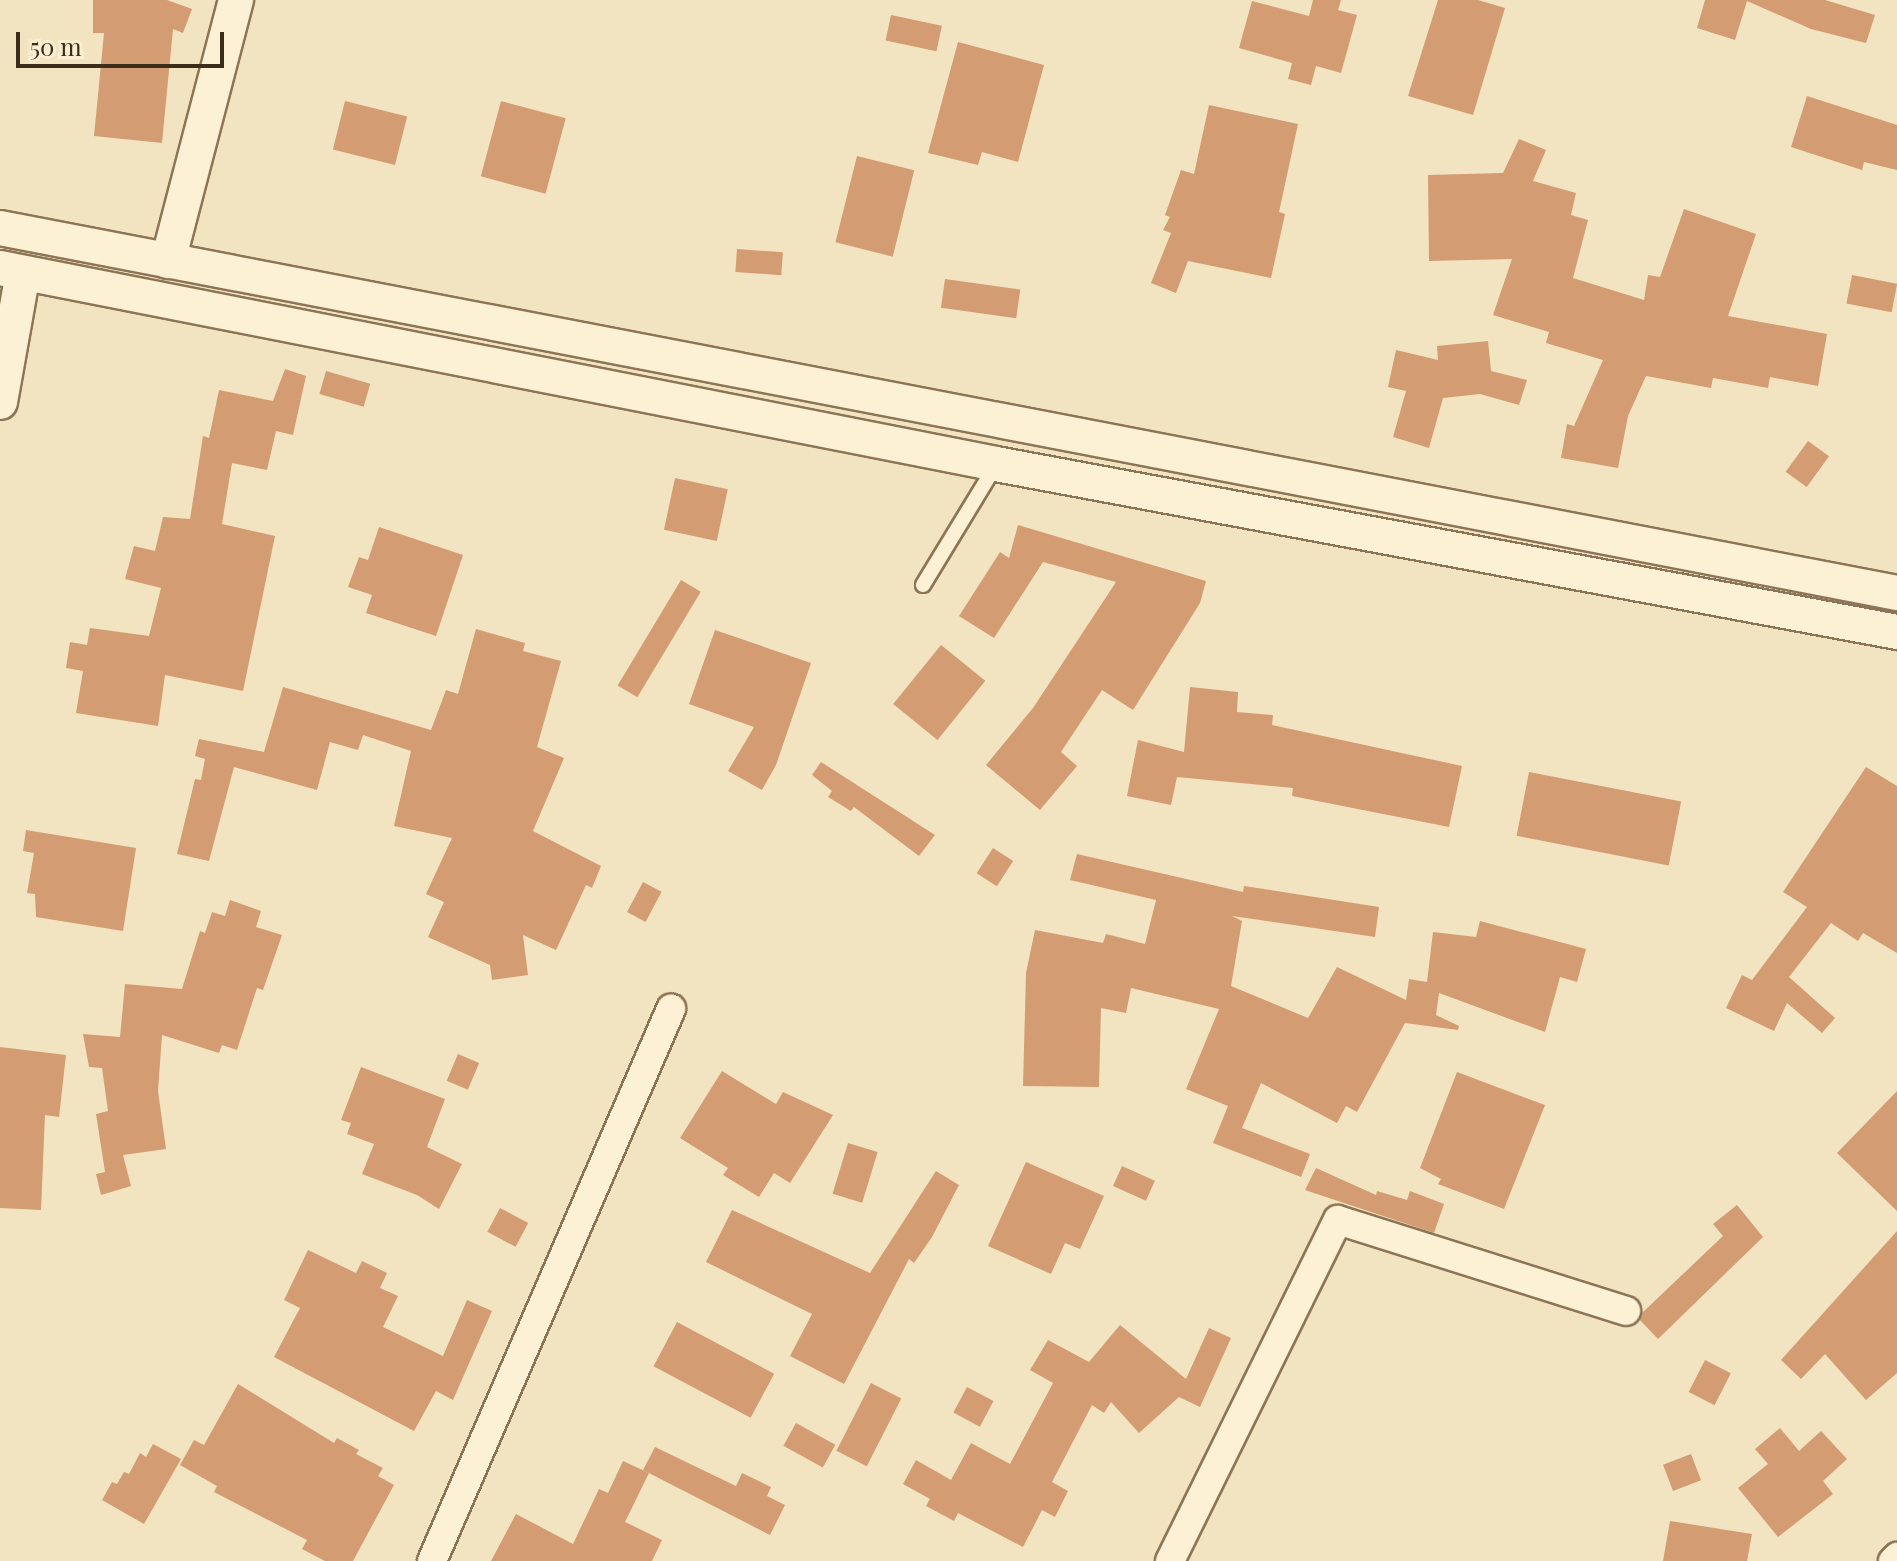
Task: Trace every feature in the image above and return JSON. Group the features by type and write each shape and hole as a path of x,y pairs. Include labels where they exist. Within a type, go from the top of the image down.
{"street":[{"path":"168,261 236,0"},
{"path":"0,228 1897,593"},
{"path":"0,402 12,271 996,464 1897,632"},
{"path":"586,382 598,341"},
{"path":"432,1561 671,1009"},
{"path":"1170,1561 1338,1220 1626,1311"}],"lane":[{"path":"923,585 996,464"}],"building":[{"path":"93,0 167,0 192,9 183,33 173,29 162,143 94,136 104,33 93,33"},
{"path":"1313,0 1341,0 1338,10 1357,15 1341,73 1316,66 1311,85 1288,79 1292,63 1239,48 1252,1 1309,16"},
{"path":"1438,0 1478,0 1505,8 1473,115 1408,96"},
{"path":"1705,0 1825,0 1875,15 1866,43 1811,29 1747,1 1735,40 1697,28"},
{"path":"891,15 942,26 936,51 886,40"},
{"path":"958,42 1044,65 1018,162 982,152 978,165 928,153"},
{"path":"1807,96 1897,125 1897,170 1864,162 1862,170 1791,147"},
{"path":"345,101 407,116 395,165 333,150"},
{"path":"501,101 566,118 546,194 481,176"},
{"path":"1209,105 1298,124 1279,212 1285,214 1271,278 1188,261 1176,293 1151,283 1171,233 1163,230 1170,217 1165,215 1181,170 1194,174"},
{"path":"1519,139 1546,150 1533,181 1576,193 1571,215 1588,220 1573,278 1644,300 1648,275 1660,277 1684,209 1756,234 1728,316 1827,334 1818,386 1770,377 1768,388 1713,378 1711,388 1646,376 1628,416 1618,468 1561,458 1567,424 1574,426 1603,360 1546,343 1549,332 1493,315 1512,259 1429,261 1428,175 1503,173"},
{"path":"857,156 914,170 893,257 835,242"},
{"path":"737,249 783,252 781,275 735,272"},
{"path":"1852,275 1897,284 1892,312 1846,303"},
{"path":"945,279 1020,290 1016,318 941,308"},
{"path":"1488,341 1491,371 1527,380 1519,405 1480,394 1443,398 1429,448 1393,437 1406,391 1388,387 1396,350 1438,360 1437,346"},
{"path":"285,369 306,376 293,435 276,431 267,470 232,463 222,524 275,536 243,691 165,675 158,726 76,713 83,671 66,668 70,642 87,645 90,628 149,636 161,588 125,579 134,546 155,551 163,517 190,519 203,436 209,438 219,390 273,401"},
{"path":"326,371 370,384 364,407 319,394"},
{"path":"1808,441 1829,456 1807,487 1786,472"},
{"path":"675,478 728,489 717,541 664,530"},
{"path":"1018,525 1206,581 1200,603 1133,710 1102,690 1061,752 1077,766 1040,810 986,765 1033,708 1116,582 1043,562 994,638 959,616 1000,552 1009,558"},
{"path":"379,527 463,555 436,636 366,613 372,595 348,587 359,557 368,560"},
{"path":"681,580 701,592 637,697 618,685"},
{"path":"476,629 525,643 523,651 561,661 537,747 564,758 533,831 601,866 592,888 586,885 556,950 523,935 528,975 492,980 490,965 428,937 444,902 426,894 452,838 394,826 411,751 363,735 358,750 330,742 317,790 234,767 209,861 177,854 195,779 201,780 205,759 195,756 199,739 264,752 283,687 431,730 446,690 458,694"},
{"path":"715,630 811,663 776,765 762,790 728,771 754,727 689,704"},
{"path":"941,645 985,681 937,740 893,704"},
{"path":"1190,687 1238,692 1237,712 1273,715 1272,725 1462,766 1449,827 1292,796 1293,788 1177,777 1171,805 1127,796 1138,740 1184,752"},
{"path":"821,762 935,835 919,856 854,807 851,811 828,797 832,791 812,775"},
{"path":"1866,767 1897,786 1897,953 1863,933 1858,941 1831,923 1789,977 1835,1018 1822,1033 1787,1003 1774,1031 1726,1008 1742,975 1752,980 1807,907 1783,892"},
{"path":"1529,772 1681,802 1669,865 1517,836"},
{"path":"26,830 136,848 123,931 36,917 35,894 27,893 34,853 23,851"},
{"path":"993,848 1013,861 997,886 977,873"},
{"path":"1077,854 1243,892 1244,886 1379,907 1375,937 1232,916 1242,921 1231,986 1308,1018 1337,967 1406,1000 1409,979 1427,982 1433,932 1476,937 1480,921 1586,949 1577,982 1560,977 1545,1032 1439,993 1436,1015 1459,1026 1458,1030 1405,1023 1357,1112 1346,1106 1337,1123 1261,1083 1242,1128 1310,1154 1301,1177 1213,1143 1228,1106 1186,1089 1219,1009 1131,988 1126,1013 1101,1008 1099,1087 1023,1086 1026,973 1035,930 1103,943 1106,934 1145,944 1156,900 1070,880"},
{"path":"643,882 662,892 646,922 627,912"},
{"path":"230,900 261,911 256,927 282,935 263,990 257,988 237,1050 222,1045 219,1053 162,1035 158,1091 166,1149 123,1155 131,1186 101,1195 96,1174 105,1172 96,1114 108,1111 102,1068 89,1067 83,1034 120,1037 125,984 182,989 200,931 205,933 212,912 225,916"},
{"path":"0,1047 66,1055 59,1117 45,1115 41,1210 0,1208"},
{"path":"458,1054 479,1063 468,1090 447,1081"},
{"path":"361,1067 445,1099 427,1147 462,1164 439,1209 417,1195 362,1174 374,1144 347,1134 351,1123 341,1120"},
{"path":"722,1071 776,1104 783,1092 833,1115 790,1183 774,1173 759,1197 723,1175 728,1168 680,1138"},
{"path":"1457,1072 1545,1105 1504,1209 1438,1184 1441,1179 1420,1168"},
{"path":"1897,1091 1897,1211 1837,1153"},
{"path":"848,1143 878,1152 862,1203 833,1194"},
{"path":"1026,1162 1104,1196 1080,1249 1065,1243 1051,1274 988,1246"},
{"path":"1122,1166 1155,1181 1146,1201 1113,1186"},
{"path":"1316,1168 1376,1195 1377,1191 1407,1200 1410,1191 1444,1204 1434,1233 1305,1190"},
{"path":"936,1171 959,1185 932,1237 914,1263 909,1259 844,1384 790,1356 812,1314 706,1262 732,1210 870,1273"},
{"path":"1737,1205 1763,1237 1658,1339 1640,1320 1642,1313 1723,1236 1713,1224"},
{"path":"500,1208 528,1223 516,1247 487,1232"},
{"path":"1897,1231 1897,1373 1866,1400 1825,1354 1801,1379 1781,1360"},
{"path":"308,1250 356,1273 362,1261 387,1273 380,1288 398,1296 383,1327 443,1356 467,1300 492,1311 453,1400 436,1391 414,1431 274,1357 300,1308 284,1300"},
{"path":"677,1322 774,1374 751,1418 654,1366"},
{"path":"1120,1325 1186,1379 1209,1328 1231,1338 1200,1407 1179,1397 1139,1433 1111,1402 1104,1413 1092,1405 1052,1482 1068,1491 1055,1517 1042,1510 1023,1547 958,1513 954,1521 926,1506 930,1499 903,1484 916,1460 951,1480 971,1443 1010,1464 1053,1383 1030,1370 1048,1340 1089,1362"},
{"path":"1705,1360 1731,1373 1714,1405 1689,1392"},
{"path":"871,1383 901,1398 867,1466 836,1451"},
{"path":"238,1384 334,1443 337,1438 359,1450 356,1454 383,1468 378,1476 394,1485 353,1561 325,1561 302,1549 307,1540 214,1492 217,1486 180,1465 194,1440 204,1445"},
{"path":"967,1387 993,1401 980,1427 953,1413"},
{"path":"796,1423 835,1445 823,1468 783,1446"},
{"path":"1780,1428 1799,1451 1821,1431 1847,1459 1823,1481 1833,1494 1778,1537 1738,1488 1768,1464 1755,1449"},
{"path":"153,1444 181,1459 144,1524 102,1500 112,1482 117,1484 124,1472 129,1474 140,1453 146,1457"},
{"path":"655,1447 736,1486 742,1473 771,1487 767,1496 785,1505 770,1535 643,1470"},
{"path":"1691,1454 1701,1480 1673,1491 1663,1465"},
{"path":"623,1461 649,1473 625,1522 662,1540 652,1561 491,1561 516,1514 573,1544 599,1489 608,1493"},
{"path":"1670,1521 1752,1534 1747,1561 1663,1561"}]}
